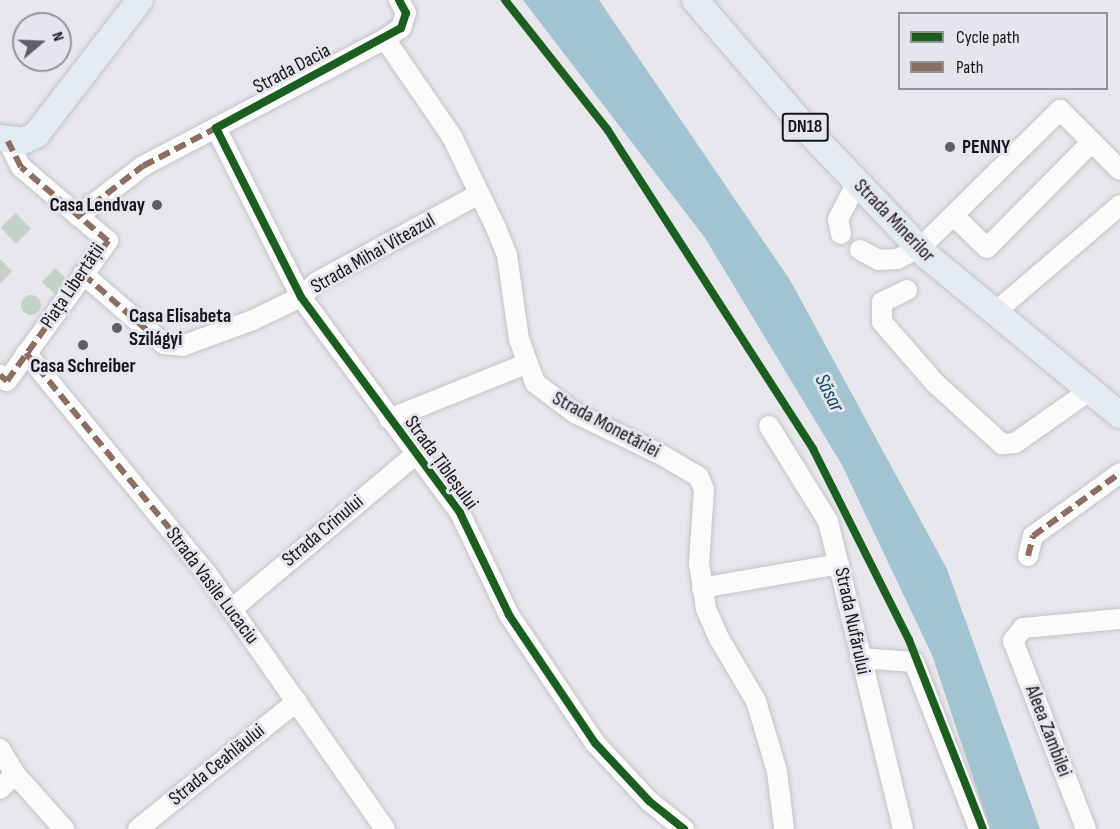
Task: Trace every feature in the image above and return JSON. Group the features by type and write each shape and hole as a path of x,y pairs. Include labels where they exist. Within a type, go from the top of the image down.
{"main road":[{"path":"4,139 23,141 36,135 141,0"},
{"name":"Strada Minerilor","path":"695,0 857,183 920,248 993,314 1120,415"}],"street":[{"path":"385,39 401,28 406,13 399,0"},
{"name":"Strada Dacia","path":"78,216 143,166 385,39"},
{"name":"Strada Monetăriei","path":"385,39 452,137 507,255 526,364 535,383 550,398 699,477 704,490 699,563 702,588 720,640 756,701 777,771 784,829"},
{"path":"860,250 879,260 897,259 920,248 1060,110 1120,170"},
{"name":"Strada Țibleșului","path":"216,128 301,297 415,455 460,513 509,615 595,743 649,801 684,829"},
{"name":"Piața Libertății","path":"2,382 108,241 21,167 4,139"},
{"path":"954,216 987,248 1092,142"},
{"path":"841,234 838,219 857,183"},
{"name":"Strada Mihai Viteazul","path":"83,274 156,338 173,347 253,320 301,297 317,282 479,194"},
{"path":"993,314 1120,205"},
{"path":"907,290 882,302 882,322 935,383 1002,444 1015,443 1089,391"},
{"name":"Strada Vasile Lucaciu","path":"26,353 207,574 385,829"},
{"path":"389,419 526,364"},
{"name":"Strada Nufărului","path":"769,426 823,508 839,564 903,829"},
{"name":"Strada Crinului","path":"232,609 320,532 415,455"},
{"path":"1028,556 1033,536 1120,473"},
{"path":"702,588 839,564"},
{"name":"Aleea Zambilei","path":"1086,829 1013,641 1016,633 1030,627 1120,619"},
{"path":"860,658 914,662 979,829"},
{"name":"Strada Ceahlăului","path":"138,829 297,701"},
{"path":"0,748 15,774 64,829"},
{"path":"0,789 15,774"}],"green space":[{"path":"16,213 31,229 16,243 1,227"},
{"path":"0,259 12,271 0,284"},
{"path":"55,268 71,283 58,297 42,282"},
{"path":"31,295 38,298 41,305 38,312 31,315 24,312 21,305 24,298"}],"water":[{"name":"Săsar","path":"523,0 599,0 790,280 947,569 1040,829 990,829 932,655 842,465 705,238"}],"marked path":[{"path":"78,216 143,166 216,128"},
{"path":"0,375 7,381 108,241 21,167 8,141"},
{"path":"83,274 156,338 173,347"},
{"path":"26,353 207,574"},
{"path":"1028,556 1033,536 1120,473"}],"cycle path":[{"path":"399,0 406,13 401,28 216,128 301,297 460,513 509,615 595,743 649,801 684,829"},
{"path":"505,0 607,129 813,449 909,640 983,829"}],"place":[{"name":"PENNY","path":"950,147"},
{"name":"Casa Lendvay","path":"157,205"},
{"name":"Casa Elisabeta Szilágyi","path":"117,328"},
{"name":"Casa Schreiber","path":"83,345"}]}
